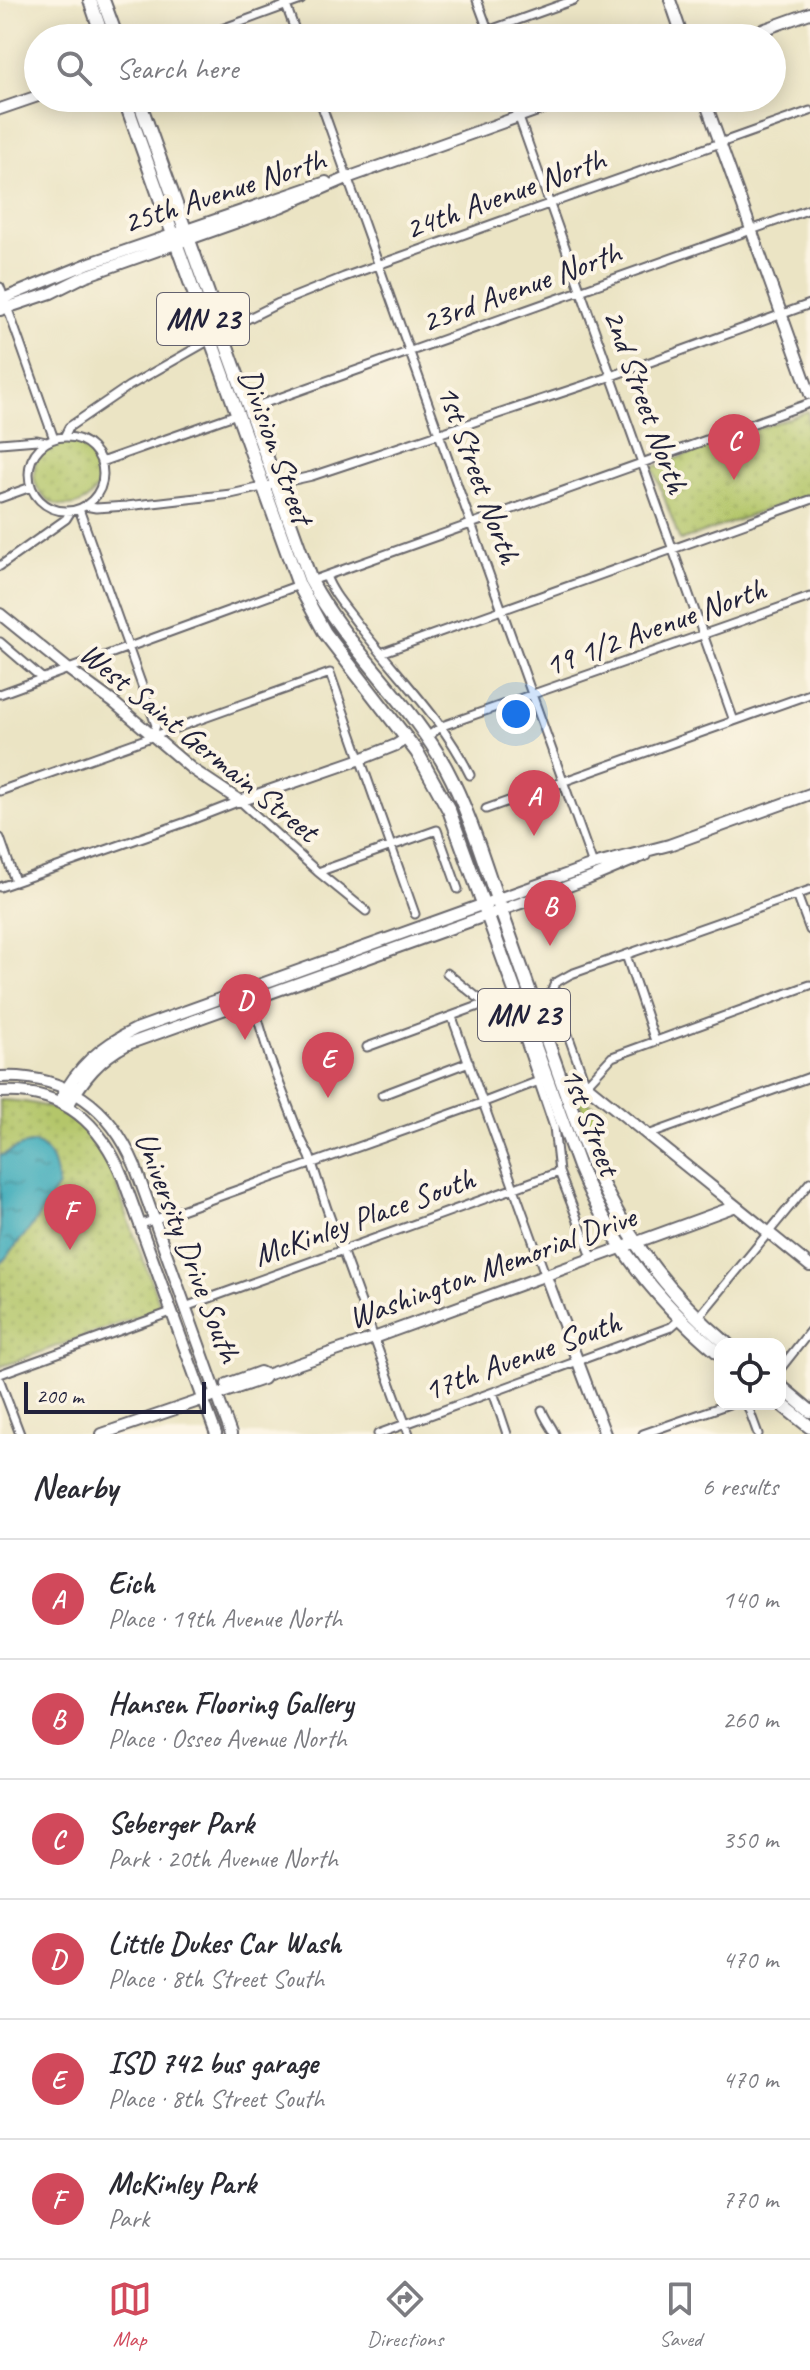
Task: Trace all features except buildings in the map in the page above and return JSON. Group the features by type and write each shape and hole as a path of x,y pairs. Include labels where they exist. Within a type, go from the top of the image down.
{"highway":[{"path":"90,0 98,24"},
{"path":"103,0 112,24"},
{"name":"Division Street","path":"130,112 180,238 305,583"},
{"name":"Division Street","path":"142,112 180,238"},
{"name":"1st Street","path":"305,583 427,737 446,767 459,795 579,1167 620,1248 680,1319 714,1349"},
{"name":"1st Street","path":"305,583 316,619 407,738 449,810 493,907 604,1193 634,1244 658,1276 720,1338"},
{"path":"786,1391 810,1411"},
{"path":"786,1408 810,1427"}],"main road":[{"path":"670,0 678,24"},
{"path":"779,24 810,13"},
{"path":"0,109 24,101"},
{"name":"25th Avenue North","path":"3,304 312,185 347,178 533,112"},
{"path":"709,112 810,394"},
{"name":"West Saint Germain Street","path":"0,614 113,702 192,769 240,801"},
{"path":"240,801 361,759 407,738"},
{"path":"0,1092 27,1093 63,1104 81,1067 98,1050 136,1029 621,866 669,845 810,794"},
{"path":"70,1091 103,1060 128,1044 493,907 593,865 669,845"},
{"path":"89,1074 87,1088 99,1111"},
{"path":"0,1077 30,1078 70,1091"},
{"path":"586,1085 810,1266"},
{"name":"University Drive South","path":"70,1091 99,1111 118,1131 127,1148 231,1434"},
{"name":"University Drive South","path":"63,1104 92,1125 110,1148 216,1434"},
{"name":"Washington Memorial Drive","path":"102,1434 160,1413 165,1414 203,1396 263,1379 266,1375 736,1206"},
{"path":"545,1274 605,1434"}],"street":[{"path":"232,24 285,3 301,0"},
{"path":"477,0 486,24"},
{"path":"515,24 574,0"},
{"path":"285,3 293,24"},
{"name":"24th Avenue North","path":"64,437 69,427 129,386 279,303 810,111"},
{"name":"1st Street North","path":"324,112 593,865"},
{"name":"2nd Street North","path":"517,112 734,721"},
{"name":"23rd Avenue North","path":"101,462 810,209"},
{"path":"0,287 3,304 50,440"},
{"path":"50,440 37,451 29,474 37,498 59,510 168,502 269,487 439,435 810,304"},
{"path":"0,694 810,403"},
{"path":"0,443 75,438 95,451 103,474 95,497 0,566"},
{"path":"0,498 31,487"},
{"path":"381,653 810,500"},
{"path":"79,508 156,725 153,735"},
{"path":"326,576 333,591 442,726 470,775"},
{"name":"19 1/2 Avenue North","path":"427,737 442,726 810,597"},
{"name":"West Saint Germain Street","path":"0,642 43,679"},
{"path":"0,791 330,673 415,914"},
{"path":"486,809 810,694"},
{"path":"0,887 240,801"},
{"name":"West Saint Germain Street","path":"240,801 366,911"},
{"path":"318,872 437,830 458,889"},
{"path":"0,838 15,881"},
{"path":"810,890 561,978 552,990 586,1085 612,1057 810,985"},
{"path":"797,895 810,930"},
{"path":"626,955 655,1041"},
{"path":"447,973 518,1030 524,1039 554,1127 559,1172 592,1257"},
{"path":"252,999 270,1059 312,1164 409,1434"},
{"path":"367,1047 484,1004"},
{"path":"452,1017 545,1274"},
{"path":"382,1095 469,1063"},
{"path":"648,1135 810,1077"},
{"path":"139,1225 539,1081"},
{"name":"McKinley Place South","path":"185,1307 559,1172"},
{"path":"698,1318 810,1182"},
{"path":"0,1374 171,1312"},
{"name":"17th Avenue South","path":"378,1434 671,1327 680,1319"},
{"path":"786,1361 810,1331"},
{"path":"0,1381 20,1434"},
{"path":"493,1392 507,1434"},
{"path":"643,1434 714,1409"},
{"path":"542,1410 555,1434"},
{"path":"749,1410 758,1434"}],"green space":[{"path":"808,411 810,494 680,541 653,467"},
{"path":"67,440 90,450 100,473 90,496 67,506 44,496 34,473 44,450"},
{"path":"576,1092 604,1114 589,1130"},
{"path":"0,1100 50,1108 78,1123 90,1134 111,1170 161,1308 0,1367"}],"water":[{"path":"35,1143 49,1156 58,1186 33,1225 0,1265 0,1156"}],"place":[{"name":"Seberger Park","path":"734,480"},
{"name":"Eich","path":"534,836"},
{"name":"Hansen Flooring Gallery","path":"550,946"},
{"name":"Little Dukes Car Wash","path":"245,1040"},
{"name":"ISD 742 bus garage","path":"328,1098"},
{"name":"McKinley Park","path":"70,1250"}]}
